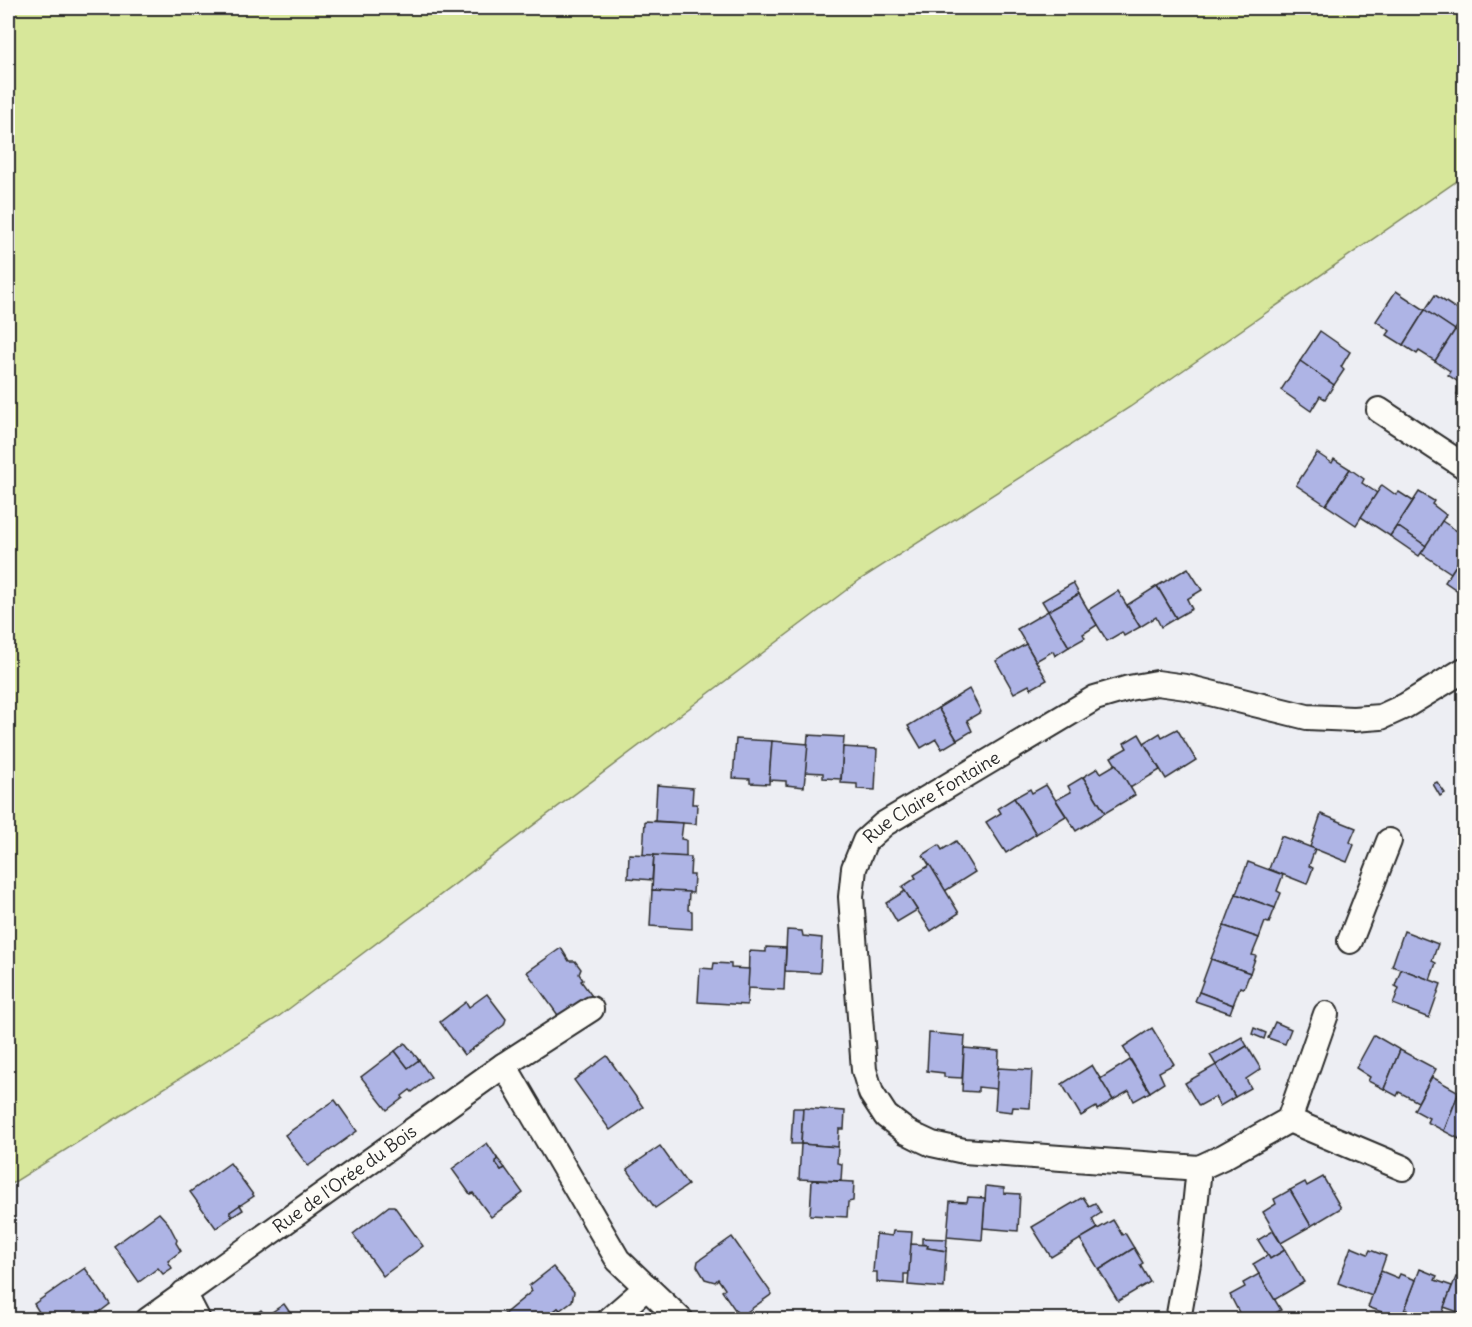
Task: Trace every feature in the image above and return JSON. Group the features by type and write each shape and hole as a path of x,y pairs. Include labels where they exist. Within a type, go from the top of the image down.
{"street":[{"path":"1379,410 1464,466"},
{"name":"Rue Claire Fontaine","path":"1289,1120 1199,1168 964,1151 932,1144 907,1132 886,1116 871,1093 864,1070 851,897 854,868 865,841 884,824 1095,698 1157,683 1186,687 1307,717 1353,719 1381,717 1405,706 1464,670"},
{"path":"1350,941 1389,841"},
{"name":"Rue de l'Orée du Bois","path":"148,1320 504,1065 591,1009"},
{"path":"1326,1014 1289,1120 1403,1168"},
{"path":"504,1065 618,1260 681,1320"},
{"path":"1178,1320 1191,1246 1199,1168"},
{"path":"609,1320 647,1287"},
{"path":"184,1293 198,1320"}],"green space":[{"path":"8,8 1464,8 1464,176 1130,407 861,579 278,1017 8,1186"}],"building":[{"path":"1396,291 1425,310 1403,345 1387,335 1390,331 1376,321"},
{"path":"1435,295 1464,314 1455,330 1425,310"},
{"path":"1425,310 1455,330 1435,361 1403,345"},
{"path":"1455,330 1464,336 1463,385 1448,375 1450,371 1435,361"},
{"path":"1320,331 1350,352 1341,367 1344,370 1334,385 1300,361"},
{"path":"1300,361 1334,385 1325,399 1320,396 1311,411 1281,390"},
{"path":"1464,382 1464,399 1457,394"},
{"path":"1317,453 1332,463 1334,459 1350,469 1326,505 1296,485"},
{"path":"1350,469 1364,479 1362,483 1377,493 1356,525 1326,505"},
{"path":"1382,485 1396,495 1399,492 1413,501 1390,536 1361,517"},
{"path":"1419,492 1434,501 1432,504 1446,515 1426,546 1397,526"},
{"path":"1442,521 1457,531 1459,528 1464,531 1464,553 1451,573 1421,553"},
{"path":"1397,526 1426,546 1419,556 1390,536"},
{"path":"1464,553 1464,595 1445,582"},
{"path":"1188,568 1202,590 1187,599 1192,609 1176,618 1157,586"},
{"path":"1073,583 1079,594 1048,611 1042,601"},
{"path":"1157,586 1176,618 1161,627 1156,617 1140,627 1127,605"},
{"path":"1118,591 1140,627 1124,636 1122,632 1107,641 1088,610"},
{"path":"1079,594 1097,625 1083,634 1085,638 1069,647 1048,611"},
{"path":"1048,611 1069,647 1055,656 1053,651 1036,661 1017,629"},
{"path":"1026,644 1047,680 1031,689 1029,685 1014,693 996,661"},
{"path":"969,689 981,712 967,720 972,731 957,740 938,708"},
{"path":"938,708 957,740 942,749 936,739 921,748 908,726"},
{"path":"1177,729 1196,760 1166,779 1144,743 1160,733 1162,737"},
{"path":"1139,734 1160,770 1130,788 1111,757 1127,748 1124,743"},
{"path":"808,735 844,737 841,779 823,778 823,773 805,772"},
{"path":"736,739 772,741 769,784 750,783 750,779 733,778"},
{"path":"772,741 808,744 804,787 786,785 786,781 769,780"},
{"path":"843,747 877,749 875,790 857,789 857,784 841,783"},
{"path":"1116,764 1135,795 1105,813 1083,777 1098,768 1101,773"},
{"path":"1083,777 1105,813 1076,831 1056,800 1071,792 1068,786"},
{"path":"1437,782 1445,793 1440,796 1433,784"},
{"path":"657,785 693,788 692,804 697,804 696,824 655,821"},
{"path":"1046,785 1066,816 1036,834 1014,798 1030,789 1032,793"},
{"path":"1014,798 1036,834 1006,853 986,822 1001,813 998,808"},
{"path":"1321,814 1356,828 1350,842 1354,845 1347,862 1310,847"},
{"path":"645,821 683,823 681,839 686,840 686,857 643,855"},
{"path":"1281,836 1315,849 1309,866 1313,868 1307,884 1269,869"},
{"path":"956,841 975,872 945,891 923,855 939,845 942,850"},
{"path":"629,854 654,855 652,880 628,878"},
{"path":"654,855 691,857 690,875 694,875 693,893 652,890"},
{"path":"1248,862 1283,875 1277,891 1281,893 1275,908 1236,894"},
{"path":"930,865 959,913 931,931 902,887 916,878 914,875"},
{"path":"652,890 689,892 688,910 692,911 692,929 650,926"},
{"path":"905,891 917,910 897,922 886,903"},
{"path":"1236,894 1275,908 1269,923 1265,922 1259,938 1224,926"},
{"path":"1224,926 1259,938 1252,955 1256,956 1250,973 1211,959"},
{"path":"787,930 802,931 803,936 822,938 820,973 785,971"},
{"path":"1404,931 1438,944 1432,961 1436,963 1430,980 1392,966"},
{"path":"766,947 786,948 784,990 748,988 749,951 766,952"},
{"path":"561,948 569,961 575,961 581,969 579,974 583,980 581,981 592,996 560,1018 527,972"},
{"path":"1211,959 1250,973 1244,988 1240,987 1233,1005 1199,992"},
{"path":"714,963 731,964 731,968 749,969 747,1005 698,1002 700,968 713,969"},
{"path":"1401,969 1441,984 1429,1018 1393,1004 1399,988 1395,986"},
{"path":"1199,992 1233,1005 1230,1013 1195,1001"},
{"path":"487,994 506,1019 504,1025 464,1055 440,1022 466,1002 469,1007"},
{"path":"1275,1022 1291,1029 1285,1044 1268,1038"},
{"path":"1152,1028 1174,1064 1159,1072 1164,1083 1150,1092 1123,1047"},
{"path":"1254,1028 1266,1033 1264,1039 1252,1034"},
{"path":"929,1033 965,1036 962,1078 944,1077 944,1073 927,1071"},
{"path":"1374,1035 1400,1050 1384,1089 1368,1081 1370,1077 1356,1068"},
{"path":"1242,1037 1247,1046 1216,1065 1210,1055"},
{"path":"405,1043 419,1060 408,1068 395,1051"},
{"path":"1247,1046 1261,1069 1246,1079 1251,1088 1235,1097 1216,1065"},
{"path":"964,1048 999,1051 997,1089 978,1087 978,1092 962,1091"},
{"path":"1400,1050 1436,1069 1418,1102 1399,1092 1397,1096 1384,1089"},
{"path":"395,1051 408,1068 419,1060 431,1077 412,1092 410,1090 402,1096 403,1098 387,1110 361,1077"},
{"path":"607,1056 643,1107 610,1130 574,1080"},
{"path":"1130,1060 1150,1092 1134,1101 1129,1091 1113,1100 1100,1079"},
{"path":"1092,1065 1113,1100 1081,1116 1062,1084"},
{"path":"1216,1065 1235,1097 1220,1106 1215,1097 1199,1106 1185,1083"},
{"path":"998,1068 1032,1070 1030,1108 1013,1107 1012,1112 995,1110"},
{"path":"1432,1077 1459,1092 1444,1131 1427,1122 1429,1118 1414,1110"},
{"path":"1459,1092 1464,1094 1464,1137 1461,1135 1459,1139 1444,1131"},
{"path":"335,1100 357,1131 308,1166 285,1135"},
{"path":"793,1108 803,1108 801,1144 791,1144"},
{"path":"803,1108 845,1111 844,1129 839,1129 838,1147 801,1144"},
{"path":"487,1143 497,1158 496,1163 501,1170 505,1168 523,1193 491,1217 452,1169"},
{"path":"801,1144 838,1147 837,1163 842,1164 841,1181 799,1179"},
{"path":"660,1146 688,1185 655,1208 627,1169"},
{"path":"497,1158 505,1168 501,1170 496,1163"},
{"path":"230,1163 254,1196 230,1212 232,1217 216,1228 190,1192"},
{"path":"1323,1177 1341,1208 1311,1226 1290,1190 1305,1182 1307,1186"},
{"path":"812,1180 854,1182 853,1201 848,1202 847,1217 810,1215"},
{"path":"986,1186 1004,1188 1004,1193 1020,1194 1018,1231 983,1228"},
{"path":"1290,1190 1311,1226 1281,1243 1263,1212 1276,1204 1274,1199"},
{"path":"968,1197 985,1198 982,1240 947,1237 950,1201 967,1202"},
{"path":"1083,1197 1089,1206 1095,1203 1101,1213 1092,1219 1097,1229 1051,1257 1032,1227"},
{"path":"240,1205 243,1210 232,1217 230,1212"},
{"path":"389,1206 394,1206 423,1246 383,1276 353,1234"},
{"path":"159,1213 168,1223 181,1251 168,1261 172,1268 163,1274 158,1268 139,1282 114,1246"},
{"path":"1113,1220 1122,1235 1125,1233 1134,1248 1099,1270 1080,1239"},
{"path":"893,1231 912,1232 909,1274 904,1274 904,1284 877,1282 877,1272 873,1272 876,1234 892,1236"},
{"path":"1273,1231 1285,1250 1270,1259 1258,1240"},
{"path":"732,1237 772,1294 740,1317 722,1291 725,1289 718,1279 715,1282 705,1279 697,1266 698,1261"},
{"path":"922,1238 947,1239 946,1251 927,1248 928,1245 922,1244"},
{"path":"911,1244 928,1245 927,1248 946,1251 944,1288 908,1285"},
{"path":"1351,1247 1368,1254 1370,1250 1386,1256 1372,1296 1338,1283"},
{"path":"1134,1248 1143,1263 1140,1265 1150,1282 1118,1301 1099,1270"},
{"path":"1285,1250 1304,1282 1274,1300 1253,1264 1268,1255 1270,1259"},
{"path":"553,1267 574,1292 572,1301 549,1315 553,1320 505,1320 502,1316 532,1291 529,1286"},
{"path":"85,1268 110,1304 89,1320 44,1320 34,1304"},
{"path":"1420,1269 1437,1276 1435,1280 1452,1286 1440,1320 1405,1309"},
{"path":"1381,1271 1398,1278 1400,1274 1416,1280 1401,1319 1368,1307"},
{"path":"1259,1274 1281,1310 1263,1320 1243,1320 1230,1295 1245,1287 1243,1283"},
{"path":"1456,1277 1464,1281 1464,1320 1458,1320 1461,1313 1444,1307"},
{"path":"284,1304 295,1320 248,1320 261,1310 266,1316"},
{"path":"558,1308 565,1316 561,1320 553,1320 549,1315"}]}
